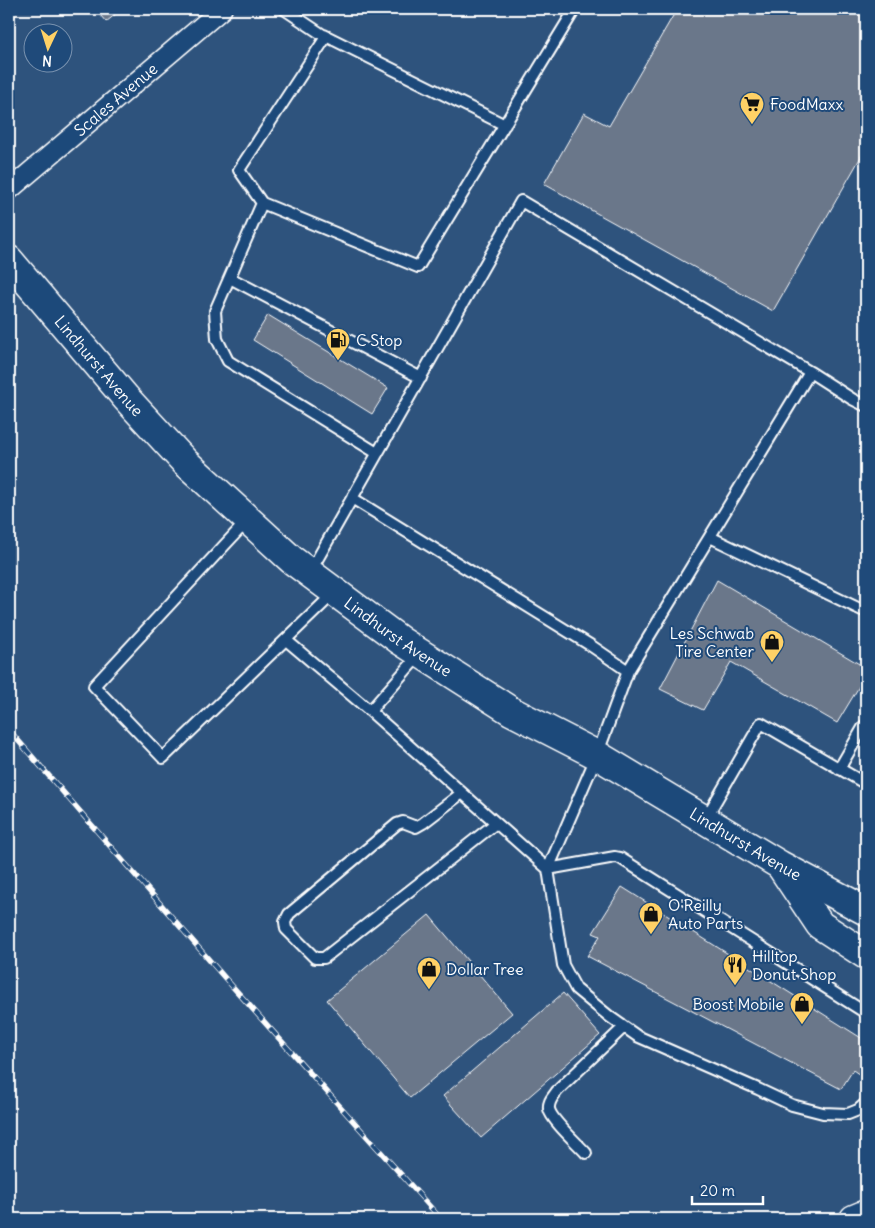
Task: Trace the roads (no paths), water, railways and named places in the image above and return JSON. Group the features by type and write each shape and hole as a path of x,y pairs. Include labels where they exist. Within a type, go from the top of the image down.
{"main road":[{"name":"Lindhurst Avenue","path":"9,260 126,398 185,462 292,560 309,573 420,654 511,711 598,755 780,865 866,911"},
{"path":"780,865 820,925 866,955"},
{"path":"854,1219 866,1214"}],"street":[{"name":"Scales Avenue","path":"9,190 222,9"}],"lane":[{"path":"284,9 324,35 504,124"},
{"path":"324,35 326,37 240,170 262,204 418,267 575,9"},
{"path":"309,573 521,201 866,406"},
{"path":"262,204 215,311 217,339 228,361 378,453"},
{"path":"230,278 420,378"},
{"path":"810,372 628,671 598,755 548,869 563,965 576,989 624,1027 637,1036 792,1105 823,1113 848,1114 858,1110 866,1103"},
{"path":"352,498 590,645 628,671"},
{"path":"248,520 94,686 163,758 335,592"},
{"path":"710,537 866,612"},
{"path":"286,640 370,711 548,869"},
{"path":"370,711 420,654"},
{"path":"705,820 761,723 866,784"},
{"path":"839,768 864,726"},
{"path":"462,793 416,827 403,822 397,824 289,914 286,929 314,958 324,958 496,823"},
{"path":"548,869 615,857 620,858 866,1014"},
{"path":"586,1153 549,1111 550,1100 624,1027"}],"railway":[{"path":"9,730 224,977 441,1219"}],"place":[{"name":"FoodMaxx","path":"752,125"},
{"name":"C Stop","path":"338,361"},
{"name":"Les Schwab Tire Center","path":"772,663"},
{"name":"O'Reilly Auto Parts","path":"651,935"},
{"name":"Hilltop Donut Shop","path":"735,986"},
{"name":"Dollar Tree","path":"429,990"},
{"name":"Boost Mobile","path":"802,1025"}]}
